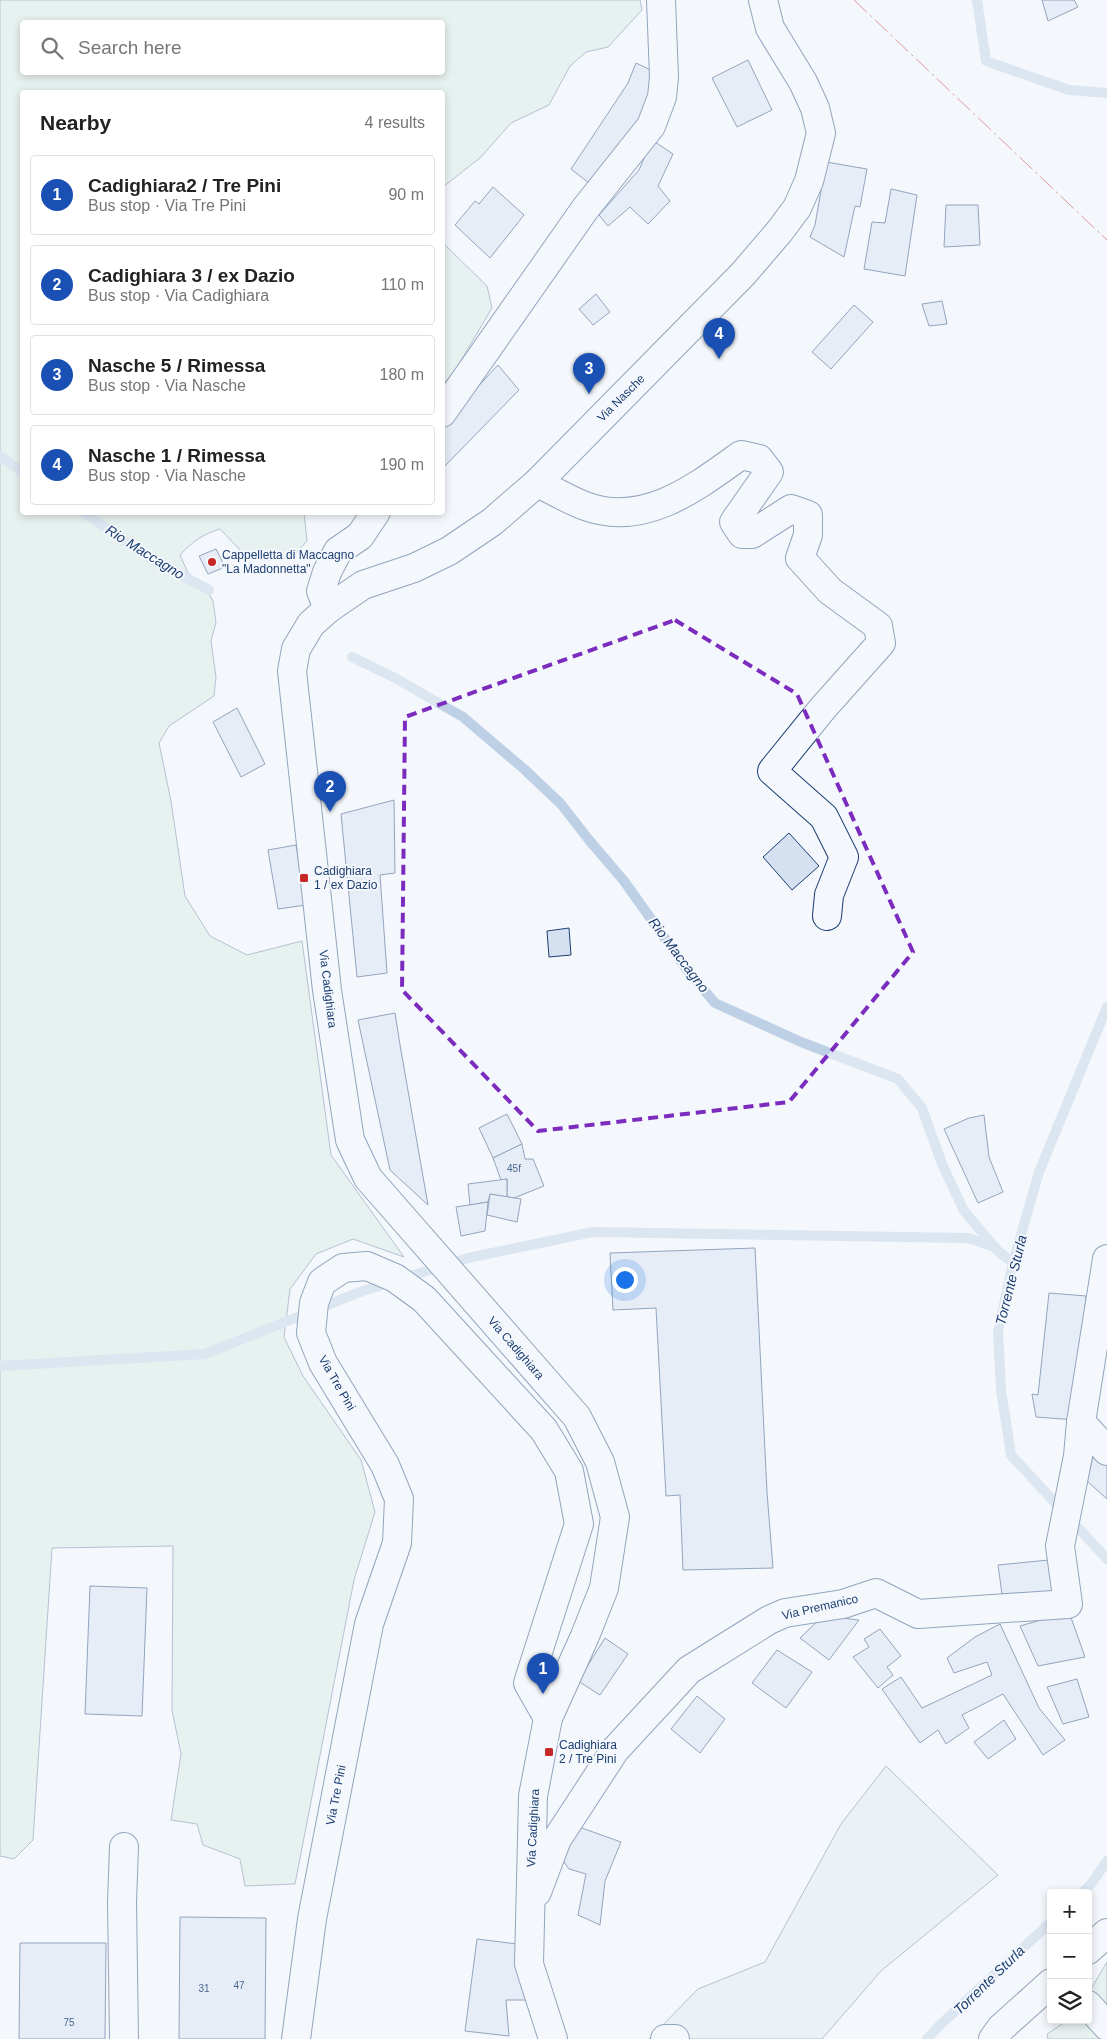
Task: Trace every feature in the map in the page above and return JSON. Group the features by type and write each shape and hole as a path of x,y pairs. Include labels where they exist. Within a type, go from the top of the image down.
{"street":[{"path":"445,409 584,209 651,126 662,97 664,77 661,0"},
{"name":"Via Nasche","path":"328,609 363,585 414,568 449,551 492,522 537,483 743,274 797,208 816,158 820,133 815,108 803,82 770,28 763,0"},
{"path":"537,483 586,507 624,514 663,505 710,477 741,455 759,459 769,472 734,522 742,534 752,534 791,509 808,515 808,536 800,558 830,591 878,626 881,643 823,708 772,771 824,817 844,857 829,896 827,916"},
{"path":"328,609 321,591 327,572 338,551 360,536 374,515"},
{"name":"Via Cadighiara","path":"328,609 311,624 296,649 292,671 327,990 350,1140 368,1178 577,1417 600,1462 615,1517 604,1588 585,1636 548,1718 533,1796 529,1964 553,2039"},
{"name":"Via Premanico","path":"529,1912 557,1839 615,1750 688,1670 769,1620 785,1613 842,1604 876,1593 918,1614 1068,1604 1060,1546 1093,1438 1107,1259"},
{"name":"Via Tre Pini","path":"296,2039 312,1919 369,1624 397,1543 399,1499 385,1465 323,1362 311,1333 314,1303 322,1282 343,1268 367,1266 395,1278 424,1299 544,1430 569,1470 579,1524 528,1683 548,1718"},
{"path":"124,1847 122,1902 124,2039"},
{"path":"1092,1946 1107,1933"},
{"path":"993,2039 1001,2028 1047,1987"},
{"path":"1092,2009 1107,2026"},
{"path":"665,2039 675,2039"}],"highlighted area":[{"path":"675,620 797,694 913,952 789,1102 538,1131 402,990 405,717"}],"shaded area":[{"path":"0,0 640,0 642,10 608,47 586,52 570,66 549,105 511,123 481,157 445,185 445,90 20,90 20,515 304,515 307,541 295,554 279,560 261,560 244,554 220,529 198,539 180,555 188,573 204,585 213,601 216,622 211,641 216,677 214,696 169,726 159,743 171,801 185,896 210,936 247,955 302,941 331,1155 404,1257 353,1239 316,1254 290,1289 284,1337 303,1376 361,1460 375,1512 354,1580 295,1884 245,1886 240,1859 203,1845 197,1824 171,1820 181,1754 172,1710 173,1546 52,1548 33,1840 14,1859 0,1856"},
{"path":"445,245 487,286 492,308 456,369 445,383"},
{"path":"886,1766 998,1875 881,1971 822,2039 649,2039 698,1989 765,1962 841,1824"},
{"path":"1107,1962 1107,2039 1048,2039 1047,2034 1062,2024 1092,2024 1092,1987"}],"building":[{"path":"1042,0 1074,0 1078,7 1048,21"},
{"path":"748,60 772,110 737,127 712,78"},
{"path":"636,63 657,73 630,145 594,187 571,169 628,83"},
{"path":"652,140 673,154 658,186 670,201 648,224 630,207 608,226 599,215 639,170"},
{"path":"826,162 867,169 860,207 855,206 844,257 810,237 815,225"},
{"path":"493,187 524,215 490,258 455,225 475,201 479,204"},
{"path":"891,189 917,195 905,276 864,269 872,222 885,223"},
{"path":"946,205 978,205 980,245 944,247"},
{"path":"596,294 610,312 593,325 579,309"},
{"path":"942,301 947,324 929,326 922,304"},
{"path":"854,305 873,322 831,369 812,352"},
{"path":"498,365 519,390 445,466 445,422"},
{"name":"Cappelletta di Maccagno \"La Madonnetta\"","path":"216,549 225,567 208,574 199,556"},
{"path":"237,708 265,764 241,777 213,722"},
{"path":"394,800 395,873 380,875 387,973 357,977 341,814"},
{"path":"789,833 819,866 792,890 763,857"},
{"path":"296,845 306,905 278,909 268,850"},
{"path":"569,928 571,955 549,957 547,931"},
{"path":"395,1013 428,1205 390,1170 358,1020"},
{"path":"507,1114 522,1144 493,1158 479,1128"},
{"path":"984,1115 989,1157 1003,1192 978,1203 944,1129 969,1118"},
{"path":"522,1144 525,1159 533,1159 544,1186 514,1198 507,1197 507,1179 501,1180 493,1158"},
{"path":"507,1179 507,1197 490,1194 488,1202 470,1205 468,1184"},
{"path":"490,1194 521,1199 517,1222 487,1215"},
{"path":"488,1202 485,1231 461,1236 456,1207"},
{"path":"755,1248 767,1492 773,1568 683,1570 680,1495 666,1496 656,1308 613,1310 610,1253"},
{"path":"1049,1293 1086,1296 1076,1420 1036,1417 1032,1394 1038,1395"},
{"path":"1095,1448 1107,1459 1107,1499 1087,1481"},
{"path":"1059,1559 1062,1591 1002,1594 998,1565"},
{"path":"90,1586 147,1588 142,1716 85,1714"},
{"path":"1069,1612 1085,1657 1038,1666 1020,1626"},
{"path":"823,1616 859,1620 829,1660 800,1638"},
{"path":"1000,1624 1039,1708 1065,1740 1043,1755 1003,1694 962,1715 969,1728 946,1744 938,1730 920,1743 882,1689 901,1677 922,1708 992,1675 987,1662 954,1673 947,1658 975,1637"},
{"path":"880,1629 901,1656 887,1667 893,1675 878,1688 853,1657 869,1647 864,1639"},
{"path":"605,1638 628,1654 600,1695 578,1681"},
{"path":"777,1650 812,1672 786,1708 752,1683"},
{"path":"1077,1679 1089,1717 1063,1724 1047,1687"},
{"path":"697,1696 725,1719 700,1753 671,1729"},
{"path":"1004,1720 1016,1739 988,1759 974,1742"},
{"path":"579,1827 621,1842 605,1881 600,1925 578,1915 586,1874 569,1869 557,1852"},
{"path":"180,1917 266,1918 265,2039 179,2039"},
{"path":"477,1939 525,1945 531,2000 506,2000 509,2036 465,2031"},
{"path":"20,1943 106,1943 105,2039 19,2039"}],"waterway":[{"name":"Torrente Sturla","path":"977,0 986,61 1069,90 1107,93"},
{"name":"Rio Maccagno","path":"0,456 20,471"},
{"name":"Rio Maccagno","path":"87,515 148,557 209,590"},
{"name":"Rio Maccagno","path":"352,657 395,678 463,717 524,769 561,804 624,881 688,971 715,1003 801,1042 898,1079 922,1108 942,1164 964,1211 997,1250 1013,1263"},
{"name":"Torrente Sturla","path":"1107,1007 1039,1172 1013,1263 998,1332 1001,1390 1011,1455 1107,1559"},
{"path":"0,1366 205,1354 360,1292 468,1258 593,1232 968,1238 995,1247"},
{"name":"Torrente Sturla","path":"1086,1889 1107,1861"},
{"name":"Torrente Sturla","path":"927,2039 1047,1926"}],"power":[{"path":"854,0 1107,240"}],"place":[{"name":"Nasche 1 / Rimessa","path":"719,359"},
{"name":"Nasche 5 / Rimessa","path":"589,394"},
{"name":"Cappelletta di Maccagno \"La Madonnetta\"","path":"212,562"},
{"name":"Cadighiara 3 / ex Dazio","path":"330,812"},
{"name":"Cadighiara 1 / ex Dazio","path":"304,878"},
{"name":"Cadighiara2 / Tre Pini","path":"543,1694"},
{"name":"Cadighiara 2 / Tre Pini","path":"549,1752"}]}
